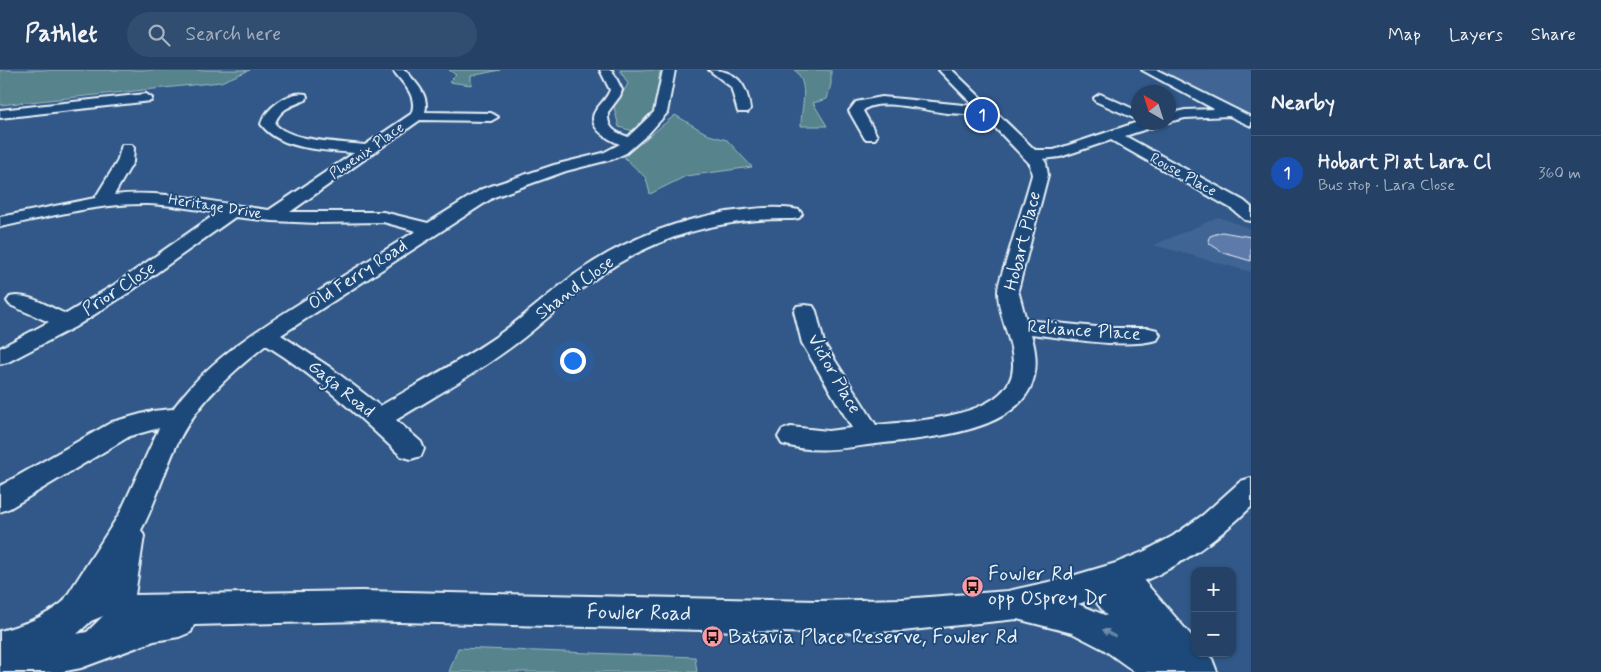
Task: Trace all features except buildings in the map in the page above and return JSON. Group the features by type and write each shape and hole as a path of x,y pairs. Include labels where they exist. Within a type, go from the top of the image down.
{"street":[{"name":"Phoenix Place","path":"272,216 417,116 422,107 421,100 399,70"},
{"path":"606,70 616,90 614,96 601,112 601,126 606,133 629,142"},
{"name":"Old Ferry Road","path":"132,519 118,593 118,607 121,612 120,621 116,628 102,642 80,652 67,652 58,645 59,632 132,519 160,451 179,417 194,397 227,364 265,335 488,193 560,168 608,156 621,150 660,113 669,70"},
{"path":"715,70 728,77 738,87 742,94 743,109"},
{"name":"Hobart Place","path":"791,437 828,441 954,425 981,416 1002,404 1017,388 1023,378 1026,367 1018,326 1008,290 1040,175 1038,163 945,70"},
{"path":"1148,70 1251,122"},
{"path":"302,97 272,113 268,124 272,131 297,140 369,150"},
{"path":"0,114 146,98"},
{"path":"1100,98 1131,113"},
{"path":"870,136 856,111 858,106 865,102 881,100 944,108 986,110"},
{"path":"1176,116 1230,112"},
{"path":"417,116 491,117"},
{"path":"1031,155 1055,154 1132,130"},
{"name":"Rouse Place","path":"1114,136 1238,205 1251,216"},
{"path":"102,201 125,162 127,148"},
{"name":"Heritage Drive","path":"0,222 56,208 102,201 133,199 176,200 232,211 272,216 317,218 383,217 430,229"},
{"name":"Prior Close","path":"0,357 67,322 128,285 232,211"},
{"name":"Shand Close","path":"378,419 502,343 590,273 633,248 676,231 741,215 793,214"},
{"path":"16,301 67,322"},
{"name":"Victor Place","path":"805,311 813,343 869,435"},
{"name":"Reliance Place","path":"1018,326 1106,335 1149,335"},
{"name":"Gaga Road","path":"265,335 298,355 378,419 411,449"},
{"path":"0,500 120,429 152,420 179,417"},
{"name":"Fowler Road","path":"71,616 100,601 110,601 118,607 145,611 198,608 235,610 362,606 818,617 902,615 1008,606 1062,594 1110,579 1156,561 1184,546 1214,524 1251,489"},
{"path":"1110,579 1175,672"},
{"path":"1110,579 1200,672"},
{"path":"1008,606 1038,608 1084,621 1115,636 1163,672"},
{"name":"Fowler Road","path":"0,668 80,652 154,625 235,610"},
{"path":"0,648 33,638 71,616"}],"shaded area":[{"path":"1158,70 1251,70 1251,114"},
{"path":"1219,217 1251,229 1251,272 1154,245"}],"green space":[{"path":"0,70 250,70 221,82 0,105"},
{"path":"449,70 500,70 471,76 471,85 449,82 456,75"},
{"path":"620,70 660,70 655,110 633,131 619,127 614,107 628,84"},
{"path":"795,70 831,70 831,84 827,99 813,103 827,126 801,126 804,96 800,76"},
{"path":"675,115 709,135 727,140 752,167 686,176 650,194 646,178 624,157"},
{"path":"458,648 695,657 697,672 449,672"}],"place":[{"name":"Hobart Pl at Lara Cl","path":"982,115"},
{"name":"Fowler Rd opp Osprey Dr","path":"972,586"},
{"name":"Batavia Place Reserve, Fowler Rd","path":"712,637"}]}
